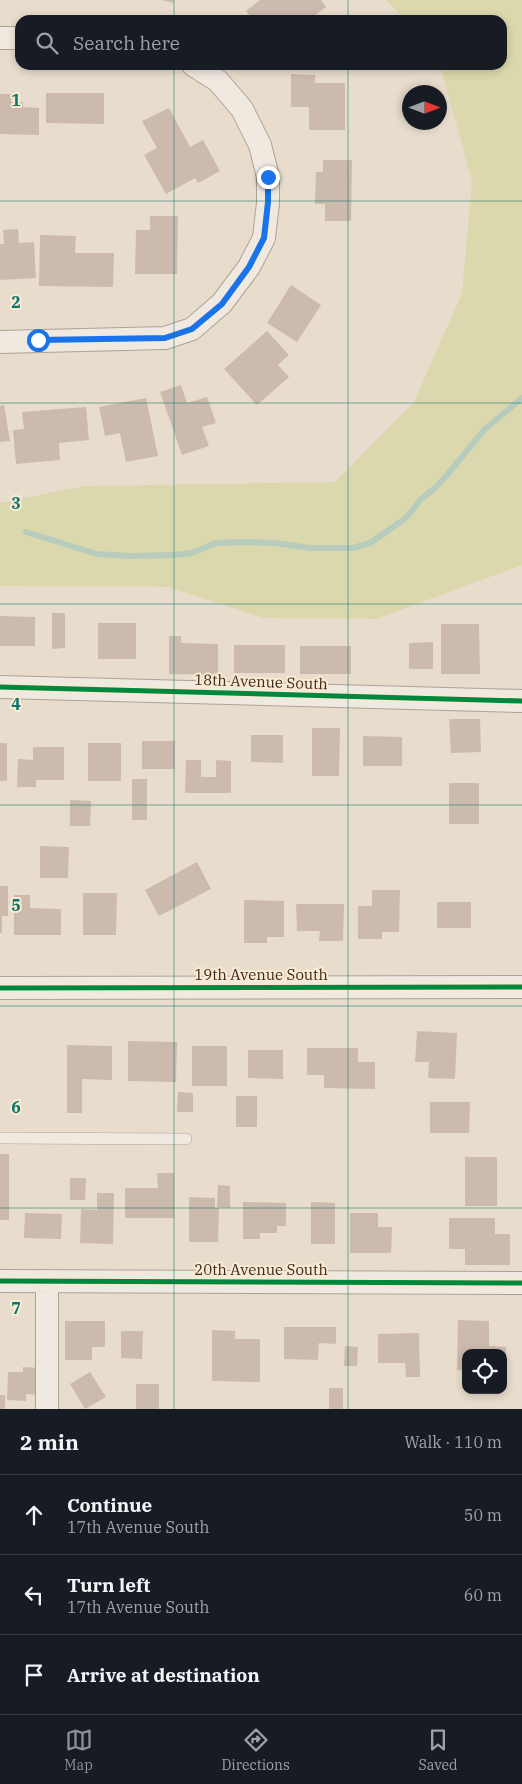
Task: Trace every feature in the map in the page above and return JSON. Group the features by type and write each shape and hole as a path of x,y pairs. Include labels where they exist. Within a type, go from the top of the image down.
{"street":[{"path":"0,38 15,38"},
{"path":"0,342 165,338 192,329 222,304 249,267 264,238 268,202 268,177 260,145 242,109 218,80 201,70"},
{"name":"18th Avenue South","path":"0,687 522,701"},
{"name":"19th Avenue South","path":"0,988 522,987"},
{"name":"20th Avenue South","path":"0,1281 522,1283"},
{"path":"47,1281 47,1409"}],"lane":[{"path":"0,1138 186,1139"}],"shaded area":[{"path":"386,0 522,0 522,565 376,619 263,618 168,587 0,586 0,503 84,486 335,482 414,402 462,293 472,181 441,70 507,70 507,15 401,15"}],"building":[{"path":"162,0 174,0 173,3"},
{"path":"260,0 321,0 326,7 316,15 249,15 246,11"},
{"path":"291,74 315,75 315,83 345,83 345,130 309,130 309,107 291,107"},
{"path":"46,93 104,93 104,124 46,123"},
{"path":"0,94 11,94 11,102 23,102 23,107 39,108 39,135 0,134"},
{"path":"169,108 190,147 203,140 220,171 198,183 195,178 166,194 144,155 157,148 142,121"},
{"path":"323,160 352,160 351,221 325,221 325,204 315,204 316,172 323,172"},
{"path":"150,216 178,216 177,274 135,274 136,230 150,230"},
{"path":"18,229 19,243 34,242 36,278 0,280 0,244 4,244 3,230"},
{"path":"40,235 76,236 75,253 114,253 113,287 39,286"},
{"path":"291,285 321,305 297,342 267,323"},
{"path":"267,331 289,355 278,365 289,377 257,405 224,369"},
{"path":"181,385 187,403 207,397 216,423 202,427 209,446 182,455 160,392"},
{"path":"146,398 158,456 126,462 120,433 105,436 99,407"},
{"path":"4,405 10,441 0,442 0,406"},
{"path":"86,407 89,440 59,443 60,460 16,464 13,430 24,429 22,412"},
{"path":"52,613 65,613 65,648 52,649"},
{"path":"0,616 35,617 35,646 0,646"},
{"path":"98,623 136,623 136,659 98,659"},
{"path":"441,624 479,624 480,674 441,674"},
{"path":"169,636 181,636 181,643 218,644 218,675 169,674"},
{"path":"433,642 433,669 409,669 409,643"},
{"path":"234,645 285,645 285,673 234,673"},
{"path":"300,646 351,646 351,674 300,674"},
{"path":"449,719 480,719 481,752 451,753"},
{"path":"312,728 340,728 339,776 312,776"},
{"path":"251,735 283,735 283,763 251,762"},
{"path":"363,736 402,737 402,766 363,766"},
{"path":"142,741 175,741 175,769 142,769"},
{"path":"0,743 7,743 7,781 0,781"},
{"path":"88,743 121,743 121,781 88,781"},
{"path":"33,747 64,747 64,780 36,780 36,787 17,787 18,759 33,760"},
{"path":"186,760 201,760 201,777 216,777 216,760 231,761 231,793 185,793"},
{"path":"132,779 147,779 147,820 132,820"},
{"path":"449,783 479,783 479,824 449,824"},
{"path":"70,800 91,801 90,826 70,826"},
{"path":"40,846 69,847 68,878 40,878"},
{"path":"197,862 211,889 159,916 145,890"},
{"path":"0,886 8,886 8,916 2,916 2,933 0,933"},
{"path":"372,890 400,890 399,932 382,932 382,939 358,939 358,906 372,906"},
{"path":"83,893 117,893 116,935 83,935"},
{"path":"14,895 30,895 30,908 61,909 61,935 14,935"},
{"path":"244,900 284,901 284,937 267,937 267,943 244,943"},
{"path":"437,902 471,902 471,928 437,928"},
{"path":"296,904 344,904 343,941 319,941 320,931 297,931"},
{"path":"417,1031 457,1033 455,1079 428,1078 429,1062 415,1062"},
{"path":"128,1041 177,1042 176,1082 128,1081"},
{"path":"67,1045 112,1046 112,1080 82,1079 82,1113 67,1113"},
{"path":"192,1046 227,1046 227,1086 192,1086"},
{"path":"307,1048 358,1048 358,1062 375,1062 375,1089 324,1088 324,1075 307,1075"},
{"path":"248,1050 283,1050 283,1079 248,1078"},
{"path":"178,1092 193,1093 193,1112 177,1112"},
{"path":"236,1096 257,1096 257,1127 236,1127"},
{"path":"430,1102 470,1102 469,1133 430,1133"},
{"path":"0,1154 9,1154 9,1220 0,1220"},
{"path":"465,1157 497,1157 497,1206 465,1206"},
{"path":"157,1173 174,1173 174,1218 125,1218 125,1188 158,1188"},
{"path":"70,1178 86,1178 85,1200 70,1200"},
{"path":"218,1185 230,1186 230,1208 217,1207"},
{"path":"97,1193 114,1193 113,1244 80,1243 81,1209 97,1210"},
{"path":"189,1197 215,1198 215,1208 219,1208 218,1242 189,1242"},
{"path":"243,1202 286,1203 286,1226 277,1226 277,1233 260,1233 260,1239 243,1239"},
{"path":"311,1202 335,1203 335,1244 311,1244"},
{"path":"25,1213 62,1214 61,1239 24,1238"},
{"path":"350,1213 378,1213 378,1227 392,1227 391,1253 350,1253"},
{"path":"449,1218 495,1218 495,1234 510,1234 510,1265 465,1265 465,1249 449,1249"},
{"path":"458,1320 489,1321 489,1346 506,1347 506,1349 462,1349 462,1370 457,1370"},
{"path":"65,1321 105,1321 105,1347 92,1347 92,1360 65,1360"},
{"path":"284,1327 336,1327 336,1344 319,1343 318,1360 284,1359"},
{"path":"212,1330 235,1331 235,1339 260,1339 260,1382 212,1381"},
{"path":"121,1331 143,1331 142,1359 121,1358"},
{"path":"419,1333 420,1377 406,1377 405,1363 378,1363 378,1334"},
{"path":"345,1346 358,1347 357,1366 344,1366"},
{"path":"23,1367 40,1368 39,1395 26,1394 26,1401 7,1400 8,1372 23,1372"},
{"path":"90,1372 106,1397 85,1409 70,1384"},
{"path":"136,1384 159,1384 159,1409 136,1409"},
{"path":"329,1388 343,1388 343,1409 329,1409"},
{"path":"0,1395 5,1395 5,1409 0,1409"}],"waterway":[{"path":"26,532 97,554 130,556 191,553 216,543 275,543 310,548 353,548 370,543 406,518 421,499 447,475 484,430 522,398"}],"cycle path":[{"path":"0,687 522,701"},
{"path":"0,988 522,987"},
{"path":"0,1281 522,1283"}],"route":[{"path":"38,340 165,338 192,329 222,304 249,267 264,238 268,202 268,177"}]}
